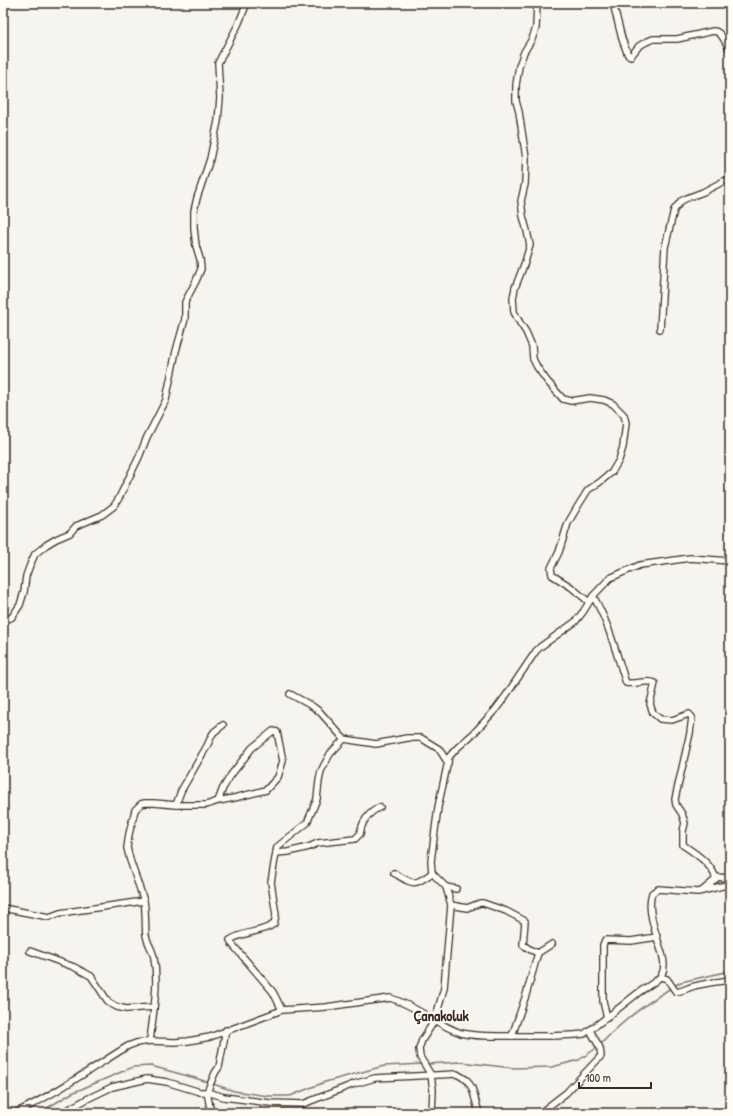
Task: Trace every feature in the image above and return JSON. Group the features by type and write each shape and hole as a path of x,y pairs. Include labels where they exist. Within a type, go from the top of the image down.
{"street":[{"path":"3,622 12,617 20,605 24,592 26,576 35,554 46,545 70,533 76,526 102,515 114,506 166,400 176,351 185,319 185,302 201,268 196,246 194,211 210,159 218,121 220,98 218,63 247,3"},
{"path":"537,3 536,28 519,66 516,85 516,101 526,158 525,184 521,201 530,245 515,288 513,298 514,312 526,332 532,346 533,359 537,367 563,399 571,401 590,398 604,400 620,410 624,415 626,423 623,447 619,460 612,472 588,490 568,523 559,552 551,568 552,575 571,587 589,602"},
{"path":"613,3 622,39 628,55 631,56 639,46 653,39 677,39 713,31 717,31 721,34 730,50"},
{"path":"660,329 665,247 674,210 681,201 724,181 730,180"},
{"path":"432,1113 433,1090 431,1075 420,1057 419,1049 422,1040 435,1020 444,988 451,905 446,887 432,873 432,861 438,807 450,757 456,749 474,733 500,703 536,651 575,622 593,596 610,578 640,565 690,558 730,561"},
{"path":"593,596 601,609 607,624 626,683 632,684 650,681 655,683 650,704 653,713 660,719 672,720 689,714 692,717 690,733 675,799 676,806 682,814 685,823 683,831 683,845 701,857 716,879 702,891"},
{"path":"290,694 320,712 344,739 376,744 407,738 421,738 439,749 448,763"},
{"path":"176,805 181,791 212,735 223,725"},
{"path":"150,1041 154,1007 154,956 146,936 144,901 127,848 135,810 142,804 154,802 176,805 206,805 266,790 278,776 284,761 277,732 273,731 252,748 231,775 223,788 218,801"},
{"path":"282,1010 273,992 230,940 237,936 269,928 274,924 276,915 271,882 277,847 306,823 317,799 321,771 330,754 344,739"},
{"path":"276,852 288,852 309,848 323,842 355,839 360,834 362,825 367,815 380,807"},
{"path":"394,873 410,883 417,883 432,873"},
{"path":"715,876 730,878"},
{"path":"15,1113 128,1046 150,1041 175,1042 210,1037 282,1010 326,1007 390,998 400,1000 447,1027 461,1033 476,1036 527,1037 574,1036 584,1034 608,1018 639,992 661,977 664,968 652,917 650,900 652,893 658,889 698,892 730,884"},
{"path":"446,887 456,889"},
{"path":"3,908 49,917 60,913 144,901"},
{"path":"451,905 467,908 483,903 506,911 524,921 523,945 538,953"},
{"path":"608,1018 603,1001 603,945 605,940 630,940 657,937"},
{"path":"512,1036 538,953 552,944"},
{"path":"30,951 74,967 91,976 109,1003 117,1007 126,1009 154,1007"},
{"path":"661,977 667,979 676,992 702,984 730,980"},
{"path":"210,1113 207,1092 219,1067 226,1030"},
{"path":"540,1113 566,1093 601,1056 600,1048 590,1030"},
{"path":"62,1113 87,1098 112,1087 147,1079 167,1082 200,1092 207,1092 224,1097 303,1104 354,1084 375,1078 457,1074 467,1080 472,1088 479,1113"}],"waterway":[{"path":"674,986 681,982 730,971"},
{"path":"601,1044 634,1014 671,988"},
{"path":"427,1064 460,1062 513,1068 552,1067 579,1060 598,1047"},
{"path":"39,1113 72,1093 133,1067 151,1066 234,1091 268,1096 290,1096 325,1082 384,1066 423,1064"}],"district":[{"name":"Çanakoluk","path":"441,1015"}]}
